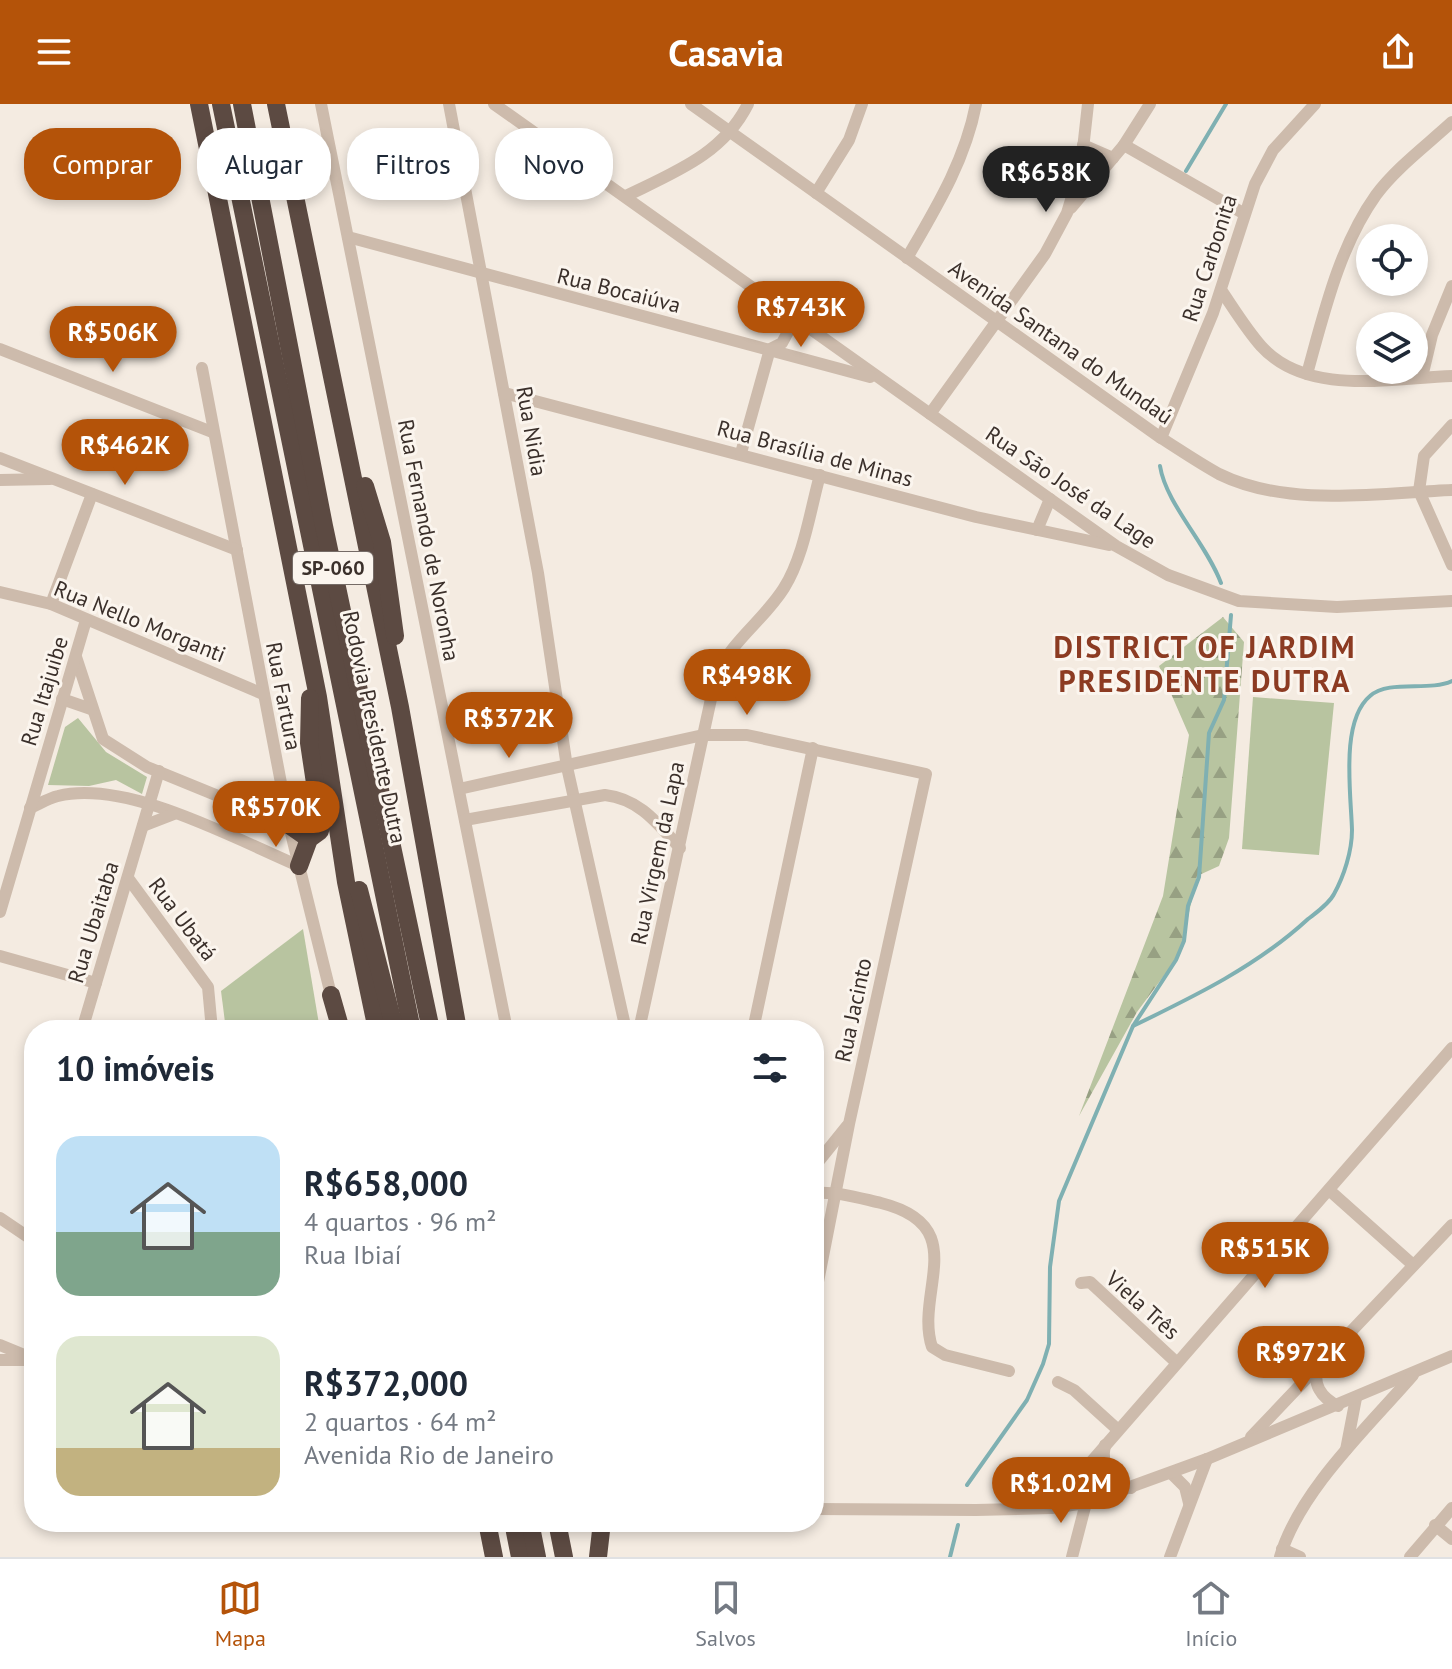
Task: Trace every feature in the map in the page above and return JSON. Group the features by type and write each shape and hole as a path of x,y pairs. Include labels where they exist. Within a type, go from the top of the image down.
{"highway":[{"path":"199,104 310,660 340,843 375,1020"},
{"name":"Rodovia Presidente Dutra","path":"221,104 410,1020"},
{"name":"Rodovia Presidente Dutra","path":"242,104 324,526 429,1020"},
{"name":"Rodovia Presidente Dutra","path":"276,104 336,397 382,542 393,601 400,707 456,1020"},
{"path":"299,866 309,839 320,831 321,823 309,743 310,660"},
{"path":"289,825 309,839"},
{"path":"340,843 352,863 392,1020"},
{"path":"331,995 337,1020"},
{"path":"489,1532 494,1557"},
{"path":"515,1532 520,1557"},
{"path":"532,1532 537,1557"},
{"path":"559,1532 564,1557"},
{"path":"598,1557 601,1532"}],"street":[{"name":"Rua Fernando de Noronha","path":"321,104 505,1020"},
{"name":"Rua Nidia","path":"449,104 538,573 567,767 624,1020"},
{"name":"Rua São José da Lage","path":"494,104 1116,546 1168,575 1239,601 1337,607 1452,601"},
{"name":"Avenida Santana do Mundaú","path":"691,104 1161,438 1221,475 1267,488 1311,495 1452,490"},
{"path":"626,196 705,155 731,134 748,104"},
{"path":"816,193 849,140 862,104"},
{"path":"907,258 956,169 969,138 976,104"},
{"path":"1067,213 1083,145 1088,104"},
{"path":"930,414 1045,254 1067,213 1124,145 1150,104"},
{"name":"Rua Carbonita","path":"1161,438 1221,290 1243,213 1273,150 1315,104"},
{"path":"1307,374 1338,268 1358,227 1392,178 1452,122"},
{"path":"705,155 746,145"},
{"path":"1083,145 1113,158"},
{"path":"1124,145 1243,213"},
{"name":"Rua Bocaiúva","path":"348,237 484,276 881,380"},
{"path":"1428,352 1452,286"},
{"path":"1221,290 1262,348 1283,365 1307,374 1356,381"},
{"path":"741,453 770,349 782,343 796,317"},
{"path":"0,349 212,432"},
{"name":"Rua Fartura","path":"202,368 289,825 331,995"},
{"path":"1428,377 1452,376"},
{"name":"Rua Brasília de Minas","path":"504,393 1037,530 1116,546"},
{"path":"1452,425 1424,456 1419,491 1452,565"},
{"path":"0,458 237,550"},
{"name":"Rua Virgem da Lapa","path":"641,1020 716,676 725,656 772,604 792,574 820,475"},
{"path":"0,480 57,479"},
{"path":"51,604 92,494"},
{"path":"1037,530 1050,499"},
{"name":"Rua Nello Morganti","path":"0,592 51,604 263,694"},
{"name":"Rua Itajuibe","path":"0,912 86,620"},
{"path":"75,656 103,739 135,762 289,825"},
{"path":"62,699 91,709"},
{"path":"459,789 703,735 747,735 813,748 755,1020"},
{"name":"Rua Jacinto","path":"813,748 926,774 824,1252"},
{"name":"Rua Ubaitaba","path":"85,1020 159,771"},
{"path":"30,808 56,796 75,793 117,795 149,804 299,866"},
{"path":"465,820 605,795 635,803 680,848"},
{"path":"143,826 174,814"},
{"name":"Rua Ubatá","path":"128,878 208,987 211,1020"},
{"path":"0,956 96,983"},
{"path":"1051,1508 1105,1442 1452,1048"},
{"path":"824,1155 849,1124"},
{"path":"1329,1190 1412,1264"},
{"path":"824,1193 836,1193 913,1213 923,1223 935,1264 929,1330 932,1347 945,1355 1009,1371"},
{"path":"0,1218 24,1234"},
{"path":"1249,1440 1451,1224"},
{"name":"Viela Três","path":"1081,1283 1090,1282 1177,1363"},
{"path":"0,1345 24,1356"},
{"path":"824,1509 1051,1508 1086,1503 1207,1459 1452,1356"},
{"path":"0,1360 24,1360"},
{"path":"1321,1363 1316,1382 1325,1398 1338,1406"},
{"path":"1300,1557 1281,1553 1297,1520 1345,1453 1415,1372"},
{"path":"1058,1382 1074,1390 1117,1429"},
{"path":"1345,1453 1356,1398"},
{"path":"1105,1442 1106,1468 1116,1480 1131,1488"},
{"path":"1170,1557 1207,1459"},
{"path":"1171,1473 1185,1487 1188,1510"},
{"path":"1072,1557 1086,1503"},
{"path":"1410,1557 1452,1508"},
{"path":"1435,1525 1452,1539"}],"green space":[{"path":"1223,617 1244,642 1229,838 1219,866 1197,876 1180,954 1137,1012 1079,1116 1163,896 1189,735 1159,666"},
{"path":"1253,697 1334,703 1319,855 1242,849"},
{"path":"78,718 106,752 147,777 142,794 116,780 89,786 48,785 65,727"},
{"path":"303,929 318,1020 225,1020 221,991"}],"waterway":[{"path":"1186,171 1226,104"},
{"path":"1160,466 1170,495 1221,583"},
{"path":"1133,1026 1176,960 1184,941 1188,906 1199,877 1209,733 1224,700 1231,615"},
{"path":"967,1485 1027,1400 1043,1364 1049,1344 1050,1267 1059,1201 1133,1026 1247,966 1329,901 1341,879 1351,846 1349,759 1354,722 1361,707 1370,696 1388,688 1432,686 1452,681"},
{"path":"950,1557 958,1525"}],"district":[{"name":"DISTRICT OF JARDIM PRESIDENTE DUTRA","path":"1205,663"}]}
